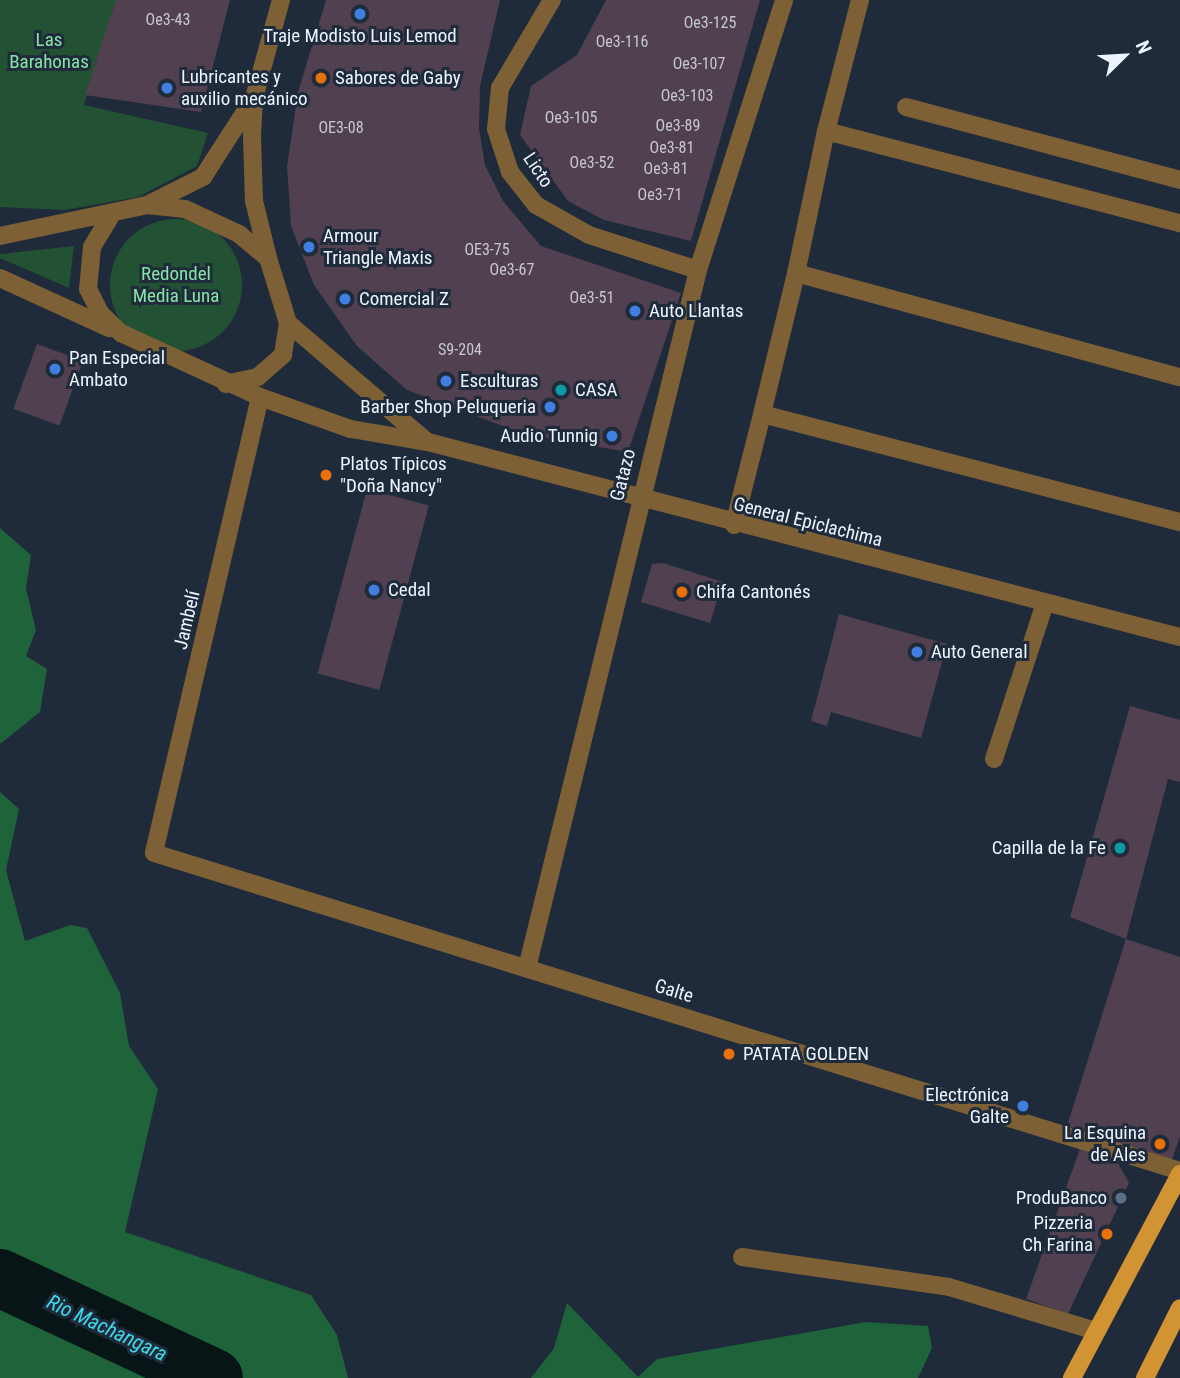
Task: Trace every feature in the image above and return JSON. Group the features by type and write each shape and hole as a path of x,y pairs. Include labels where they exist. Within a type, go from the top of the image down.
{"main road":[{"path":"1072,1378 1180,1172"},
{"path":"1145,1378 1180,1308"}],"street":[{"path":"0,278 226,384 258,377 283,355 288,323 254,201 254,98 281,0"},
{"name":"Licto","path":"552,0 500,88 496,129 510,172 536,205 589,235 698,270"},
{"name":"Gatazo","path":"527,968 638,501 698,270 784,0"},
{"path":"734,525 796,273 826,131 860,0"},
{"path":"0,236 110,217 147,205 203,177 254,98"},
{"path":"906,107 1180,180"},
{"path":"826,131 1180,223"},
{"path":"147,205 185,209 240,234 268,258"},
{"path":"110,217 92,247 88,289 121,334"},
{"path":"796,273 1180,377"},
{"name":"General Epiclachima","path":"288,323 428,443"},
{"name":"General Epiclachima","path":"226,384 351,429 428,443 638,501 1180,637"},
{"name":"Jambelí","path":"154,853 260,397"},
{"path":"762,414 1180,522"},
{"path":"995,759 1045,603"},
{"name":"Galte","path":"154,853 1180,1172"},
{"path":"742,1257 949,1287 1096,1331"}],"green space":[{"name":"Las Barahonas","path":"0,0 116,0 84,105 208,133 197,166 138,197 64,210 0,207"},
{"name":"Redondel Media Luna","path":"176,219 201,224 223,238 237,260 242,285 237,310 223,332 201,346 176,351 151,346 129,332 115,310 110,285 115,260 129,238 151,224"},
{"path":"74,246 69,288 0,258 0,254"},
{"path":"0,528 31,555 26,589 36,630 26,656 47,669 40,712 0,744"},
{"path":"0,792 19,809 6,870 25,941 70,925 87,928 120,993 129,1046 158,1089 125,1232 311,1295 337,1335 348,1378 0,1378"},
{"path":"567,1303 638,1377 657,1359 866,1322 928,1326 932,1348 918,1378 531,1378 554,1348"}],"building":[{"path":"116,0 230,0 201,112 85,95"},
{"path":"326,0 500,0 480,86 479,128 485,165 503,201 541,246 681,293 628,452 524,434 407,390 357,346 314,285 291,226 287,167 298,92"},
{"path":"606,0 760,0 691,241 604,220 568,201 520,135 531,86 577,55"},
{"path":"37,344 83,361 59,426 13,409"},
{"name":"Cedal","path":"367,489 429,506 379,690 318,673"},
{"name":"Chifa Cantonés","path":"663,563 723,582 710,623 641,602 652,564"},
{"path":"839,614 947,644 921,738 831,712 827,726 811,721"},
{"name":"Capilla de la Fe","path":"1130,706 1180,720 1180,782 1168,779 1126,939 1070,917"},
{"path":"1126,939 1180,957 1180,1136 1172,1160 1067,1126"},
{"path":"1080,1149 1118,1163 1129,1183 1068,1314 1026,1299"}],"waterway":[{"name":"Rio Machangara","path":"0,1278 214,1378"}],"place":[{"name":"Traje Modisto Luis Lemod","path":"360,14"},
{"name":"Sabores de Gaby","path":"321,78"},
{"name":"Lubricantes y auxilio mecánico","path":"167,88"},
{"name":"Armour Triangle Maxis","path":"309,247"},
{"name":"Comercial Z","path":"345,299"},
{"name":"Auto Llantas","path":"635,311"},
{"name":"Pan Especial Ambato","path":"55,369"},
{"name":"Esculturas","path":"446,381"},
{"name":"CASA","path":"561,390"},
{"name":"Barber Shop Peluqueria","path":"550,407"},
{"name":"Audio Tunnig","path":"612,436"},
{"name":"Platos Típicos \"Doña Nancy\"","path":"326,475"},
{"name":"Cedal","path":"374,590"},
{"name":"Chifa Cantonés","path":"682,592"},
{"name":"Auto General","path":"917,652"},
{"name":"Capilla de la Fe","path":"1120,848"},
{"name":"PATATA GOLDEN","path":"729,1054"},
{"name":"Electrónica Galte","path":"1023,1106"},
{"name":"La Esquina de Ales","path":"1160,1144"},
{"name":"ProduBanco","path":"1121,1198"},
{"name":"Pizzeria Ch Farina","path":"1107,1234"}]}
